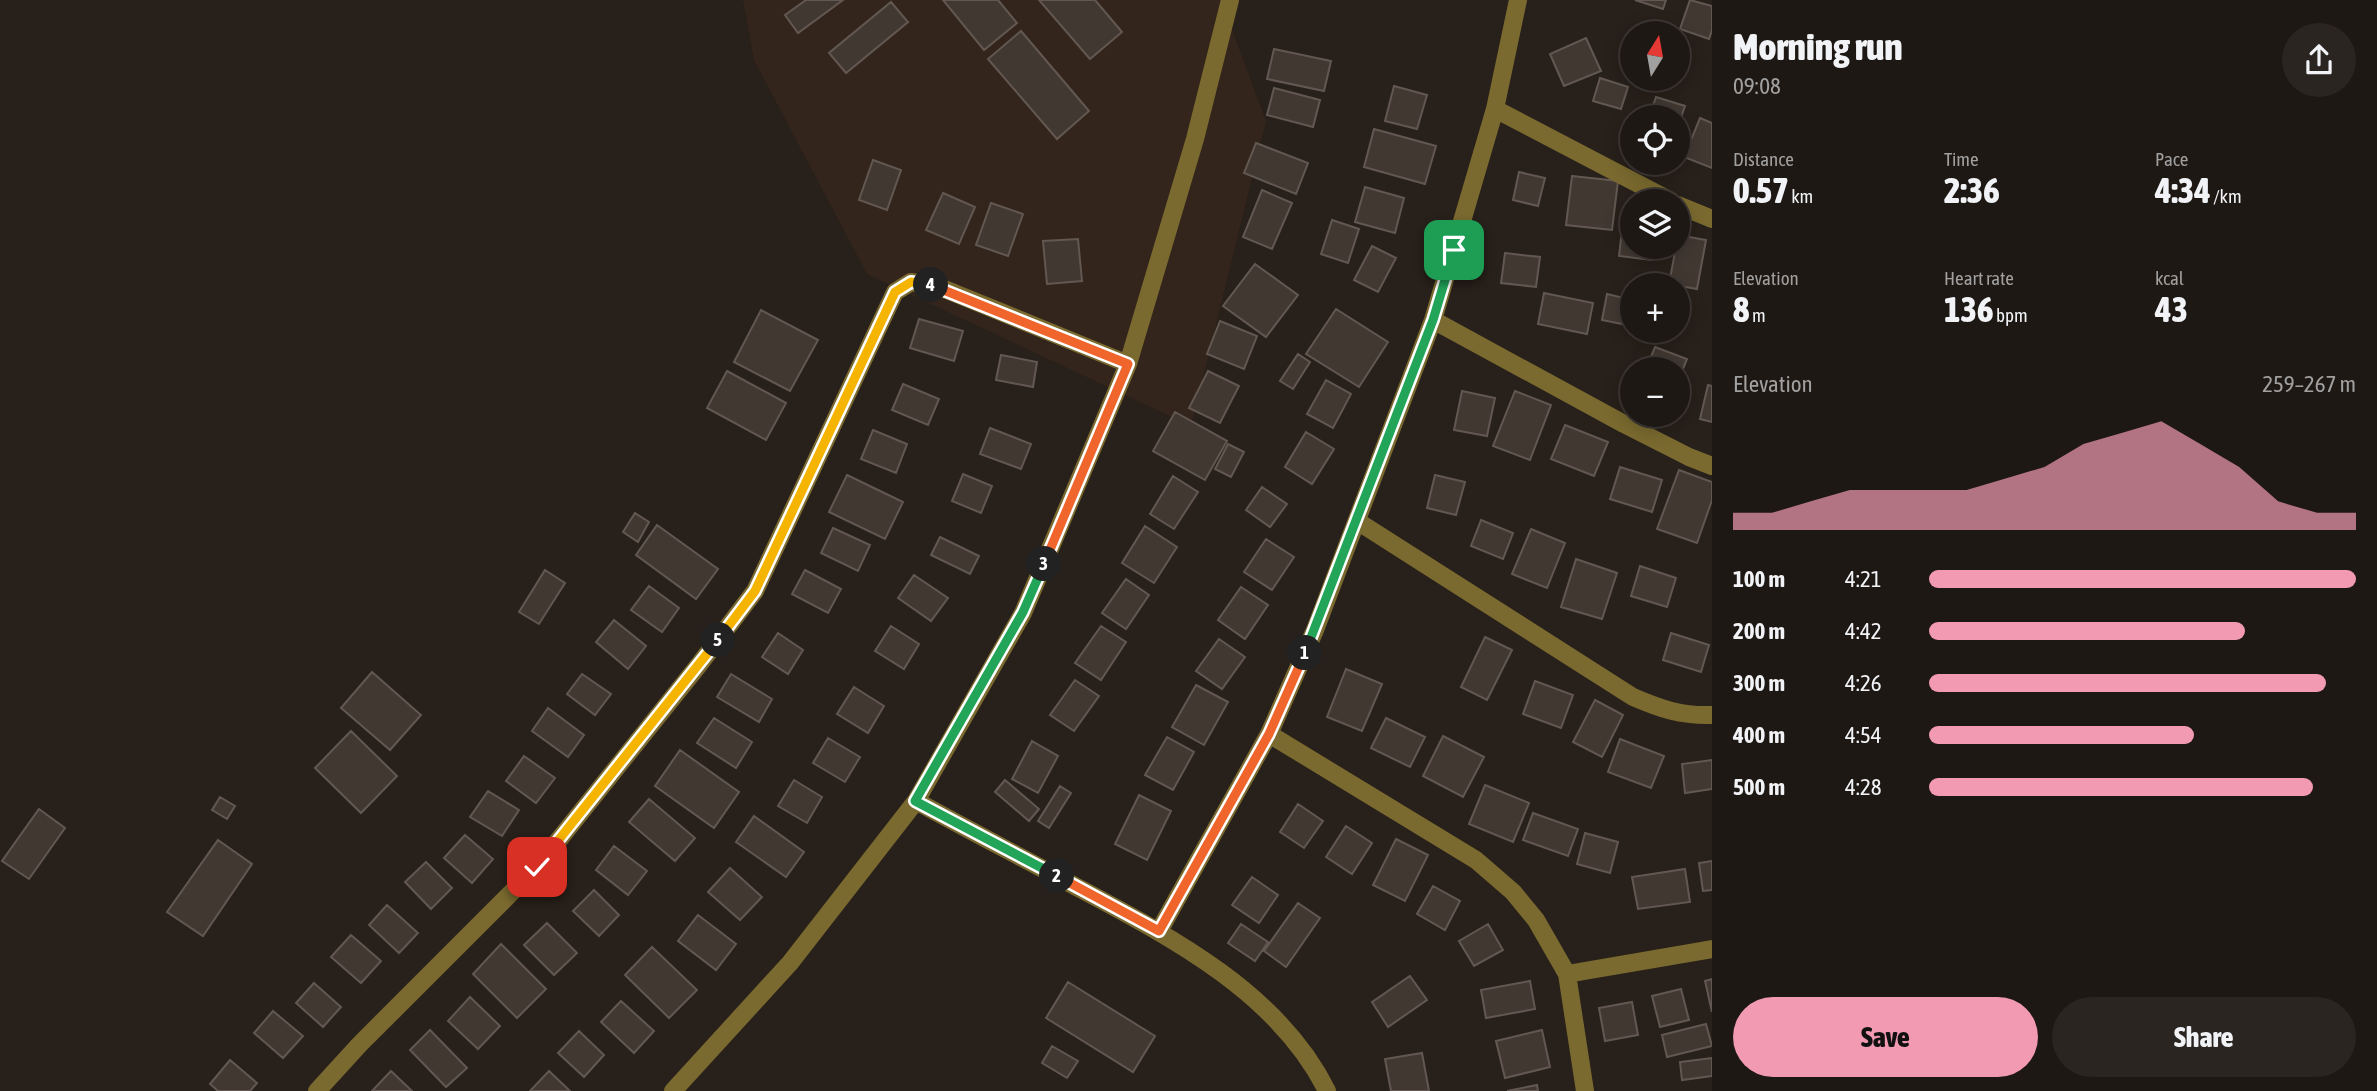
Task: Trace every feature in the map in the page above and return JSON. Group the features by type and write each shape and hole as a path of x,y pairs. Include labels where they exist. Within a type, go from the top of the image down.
{"street":[{"path":"673,1091 790,963 915,801 1023,612 1128,364 1195,139 1230,0"},
{"path":"1159,931 1269,734 1315,630 1357,522 1433,320 1495,109 1518,0"},
{"path":"1495,109 1648,189"},
{"path":"1690,210 1712,219"},
{"path":"317,1091 360,1044 537,867 755,591 895,292 911,282 937,286 1128,364"},
{"path":"1433,320 1624,424 1712,466"},
{"path":"1357,522 1633,697 1660,709 1687,716 1712,715"},
{"path":"1269,734 1476,860 1513,892 1567,974 1586,1091"},
{"path":"915,801 1159,931 1249,994 1286,1029 1317,1071 1327,1091"},
{"path":"1567,974 1712,949"}],"shaded area":[{"path":"743,0 1221,0 1266,121 1191,426 867,274 754,60"}],"building":[{"path":"806,0 843,0 798,33 785,15"},
{"path":"943,0 998,0 1017,23 984,50"},
{"path":"1039,0 1095,0 1122,32 1090,59"},
{"path":"1635,0 1666,0 1663,9"},
{"path":"1690,0 1712,6 1712,30 1709,39 1690,32 1690,21 1683,21"},
{"path":"891,2 908,22 846,73 829,53"},
{"path":"1021,31 1089,111 1057,139 988,59"},
{"path":"1586,38 1601,71 1564,86 1550,54"},
{"path":"1274,49 1331,61 1324,91 1267,79"},
{"path":"1600,78 1620,84 1620,91 1627,91 1620,109 1593,101"},
{"path":"1394,86 1427,95 1417,129 1385,121"},
{"path":"1274,88 1320,100 1313,127 1267,115"},
{"path":"1656,97 1682,105 1653,105"},
{"path":"1700,118 1712,123 1712,168 1690,159 1690,142"},
{"path":"1374,129 1436,146 1425,184 1364,167"},
{"path":"1256,143 1308,163 1296,194 1244,173"},
{"path":"873,160 901,170 887,210 859,200"},
{"path":"1519,172 1545,178 1538,206 1513,200"},
{"path":"1572,176 1618,181 1612,230 1566,225"},
{"path":"1365,187 1404,198 1395,233 1355,222"},
{"path":"1262,190 1292,203 1272,249 1243,237"},
{"path":"943,193 975,207 959,244 926,230"},
{"path":"991,203 1023,214 1008,256 976,245"},
{"path":"1332,220 1359,229 1348,263 1321,254"},
{"path":"1690,237 1706,240 1697,289 1690,288 1690,273 1671,273 1674,259 1690,259"},
{"path":"1078,239 1082,281 1047,284 1043,241"},
{"path":"1372,246 1396,258 1378,292 1354,280"},
{"path":"1505,253 1540,257 1536,287 1501,283"},
{"path":"1255,264 1298,295 1266,337 1223,306"},
{"path":"1544,293 1593,303 1587,334 1538,324"},
{"path":"1607,294 1620,297 1620,324 1602,320"},
{"path":"1336,309 1388,342 1359,387 1306,354"},
{"path":"761,310 818,340 790,391 734,362"},
{"path":"919,319 963,331 954,361 910,348"},
{"path":"1220,321 1257,336 1244,369 1207,354"},
{"path":"1655,347 1682,357 1651,357"},
{"path":"1298,354 1310,362 1293,389 1280,381"},
{"path":"1001,355 1037,362 1033,387 996,380"},
{"path":"727,371 786,403 766,440 707,408"},
{"path":"1208,371 1239,386 1220,423 1189,408"},
{"path":"1326,380 1351,394 1333,428 1307,414"},
{"path":"903,384 939,399 928,425 892,410"},
{"path":"1708,385 1712,386 1712,422 1700,419"},
{"path":"1462,391 1495,398 1487,436 1454,430"},
{"path":"1515,391 1551,405 1530,460 1493,446"},
{"path":"1175,412 1227,441 1205,480 1153,451"},
{"path":"1565,425 1608,442 1594,476 1551,459"},
{"path":"990,428 1031,444 1021,469 980,454"},
{"path":"873,430 907,444 896,473 861,459"},
{"path":"1306,432 1334,449 1312,484 1285,467"},
{"path":"1228,444 1244,452 1231,477 1215,469"},
{"path":"1620,467 1662,480 1652,512 1610,499"},
{"path":"1679,470 1712,482 1712,500 1697,543 1657,529"},
{"path":"963,474 992,486 981,513 952,501"},
{"path":"847,475 903,502 885,539 829,512"},
{"path":"1435,475 1465,482 1456,515 1427,508"},
{"path":"1173,476 1198,492 1174,529 1150,514"},
{"path":"1262,487 1287,504 1270,527 1246,510"},
{"path":"635,513 649,522 638,542 623,532"},
{"path":"1481,520 1513,533 1503,559 1471,546"},
{"path":"657,525 718,569 696,599 636,555"},
{"path":"1145,526 1177,547 1154,583 1122,563"},
{"path":"833,528 870,545 858,571 821,553"},
{"path":"1531,529 1565,543 1547,588 1512,574"},
{"path":"940,537 979,556 970,574 931,555"},
{"path":"1266,539 1294,557 1272,590 1244,572"},
{"path":"1576,559 1617,573 1602,619 1561,607"},
{"path":"1640,566 1676,578 1667,607 1631,596"},
{"path":"545,570 565,583 539,624 519,612"},
{"path":"805,570 841,589 828,613 792,594"},
{"path":"914,575 948,598 931,621 898,598"},
{"path":"1126,579 1149,595 1126,629 1102,613"},
{"path":"649,586 679,608 662,632 631,610"},
{"path":"1241,587 1268,605 1245,639 1218,620"},
{"path":"614,620 646,646 628,669 596,642"},
{"path":"891,626 919,644 904,669 875,651"},
{"path":"1101,626 1126,642 1101,680 1075,663"},
{"path":"778,633 803,650 788,674 762,657"},
{"path":"1671,633 1709,645 1701,672 1663,660"},
{"path":"1485,637 1512,650 1487,700 1461,687"},
{"path":"1219,639 1245,657 1222,689 1196,671"},
{"path":"1346,669 1382,684 1362,731 1327,717"},
{"path":"372,672 421,715 390,750 341,708"},
{"path":"582,674 611,694 595,715 567,694"},
{"path":"731,674 772,699 759,722 717,697"},
{"path":"1075,680 1099,696 1074,731 1050,715"},
{"path":"1535,681 1573,695 1561,728 1523,714"},
{"path":"1196,685 1228,702 1204,745 1172,727"},
{"path":"854,687 884,706 868,733 837,714"},
{"path":"1595,700 1623,715 1602,757 1573,742"},
{"path":"548,708 584,735 568,757 532,731"},
{"path":"714,718 752,742 736,768 697,743"},
{"path":"1386,718 1425,737 1410,767 1371,748"},
{"path":"351,731 397,776 361,813 315,768"},
{"path":"1443,736 1484,757 1463,797 1423,776"},
{"path":"1167,737 1194,752 1173,790 1145,775"},
{"path":"828,738 860,757 845,782 813,763"},
{"path":"1620,739 1664,756 1651,788 1608,772"},
{"path":"1032,741 1058,756 1038,793 1012,779"},
{"path":"680,750 739,792 714,828 655,786"},
{"path":"524,756 555,778 536,803 506,781"},
{"path":"1712,760 1712,789 1685,793 1682,764"},
{"path":"794,780 822,797 807,823 778,806"},
{"path":"1005,780 1039,809 1029,821 995,792"},
{"path":"1485,785 1529,803 1513,842 1469,824"},
{"path":"1060,786 1071,793 1049,828 1038,821"},
{"path":"488,791 519,810 502,836 470,817"},
{"path":"1139,795 1171,811 1147,860 1115,844"},
{"path":"220,797 235,806 227,819 212,810"},
{"path":"649,799 695,838 675,861 629,822"},
{"path":"1298,804 1323,821 1304,848 1280,832"},
{"path":"39,809 65,828 29,879 2,861"},
{"path":"1533,813 1578,829 1568,856 1523,840"},
{"path":"754,816 804,852 786,877 736,842"},
{"path":"1346,826 1372,843 1352,874 1326,857"},
{"path":"1585,833 1618,842 1610,873 1577,864"},
{"path":"465,835 493,859 472,883 444,858"},
{"path":"1396,839 1428,855 1405,901 1373,885"},
{"path":"218,840 252,864 203,936 167,912"},
{"path":"614,846 647,871 628,895 596,870"},
{"path":"1712,861 1712,890 1703,891 1699,863"},
{"path":"426,862 452,888 431,909 405,882"},
{"path":"730,868 762,897 740,920 708,892"},
{"path":"1685,869 1690,902 1638,909 1632,877"},
{"path":"1252,877 1278,895 1259,923 1232,905"},
{"path":"1433,886 1460,901 1445,930 1417,914"},
{"path":"594,890 619,915 599,936 573,911"},
{"path":"1298,903 1320,918 1286,967 1264,951"},
{"path":"387,905 418,933 399,953 369,925"},
{"path":"698,915 736,944 716,970 678,941"},
{"path":"547,923 577,953 554,975 524,945"},
{"path":"1241,924 1268,942 1255,961 1228,943"},
{"path":"1488,924 1503,950 1474,966 1459,941"},
{"path":"351,935 381,961 361,983 331,957"},
{"path":"501,944 546,989 517,1018 473,974"},
{"path":"652,947 697,990 669,1018 625,975"},
{"path":"1410,976 1427,1000 1388,1027 1372,1002"},
{"path":"1712,979 1712,1012 1705,981"},
{"path":"1530,981 1535,1009 1486,1018 1481,990"},
{"path":"1068,982 1155,1036 1133,1072 1046,1018"},
{"path":"314,983 341,1007 323,1027 296,1003"},
{"path":"1681,989 1689,1020 1660,1027 1652,996"},
{"path":"470,997 500,1026 478,1049 448,1021"},
{"path":"621,1001 654,1031 634,1053 601,1022"},
{"path":"1632,1002 1638,1035 1605,1041 1599,1008"},
{"path":"273,1011 303,1036 283,1058 254,1033"},
{"path":"1706,1024 1712,1046 1667,1057 1662,1035"},
{"path":"430,1030 467,1068 446,1087 410,1050"},
{"path":"1542,1030 1550,1067 1505,1078 1496,1041"},
{"path":"579,1031 604,1055 584,1077 558,1053"},
{"path":"1052,1046 1078,1061 1067,1078 1042,1063"},
{"path":"1422,1053 1429,1091 1391,1091 1385,1059"},
{"path":"1712,1058 1712,1076 1682,1080 1680,1062"},
{"path":"230,1060 257,1083 250,1091 218,1091 210,1084"},
{"path":"391,1071 412,1091 372,1091"},
{"path":"549,1071 570,1091 530,1091"},
{"path":"1537,1085 1538,1091 1507,1091"}],"route":[{"path":"537,867 755,591 895,292 911,282 937,286 1128,364 1023,612 915,801 1159,931 1269,734 1315,630 1433,320 1454,250"}]}
